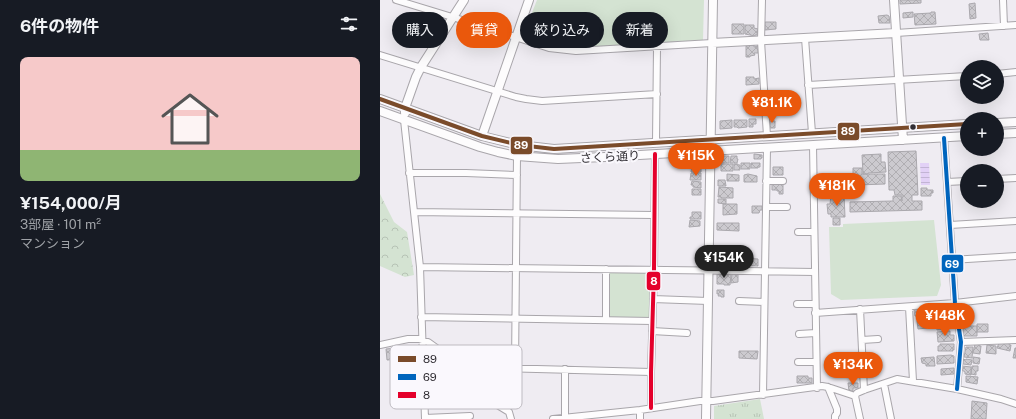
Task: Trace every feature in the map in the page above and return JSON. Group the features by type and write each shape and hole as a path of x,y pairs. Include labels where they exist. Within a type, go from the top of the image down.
{"street":[{"path":"396,0 456,19"},
{"path":"422,345 420,267 404,120 405,108 421,67 464,0"},
{"path":"482,136 528,0"},
{"path":"706,419 713,0"},
{"path":"762,0 761,41 767,136"},
{"path":"894,0 903,140"},
{"path":"1003,0 1004,26"},
{"path":"668,46 1016,25"},
{"path":"512,36 549,48 572,51 639,48"},
{"path":"805,38 813,145 817,388"},
{"path":"656,142 657,48"},
{"path":"380,55 526,99 542,101 656,94"},
{"path":"1004,73 1016,72"},
{"path":"808,85 960,76"},
{"name":"さくら通り","path":"380,99 482,136 519,145 554,149 960,124"},
{"name":"さくら通り","path":"380,111 480,147 517,156 558,159 960,137"},
{"path":"1004,123 1016,122"},
{"path":"1004,134 1016,133"},
{"path":"944,138 955,303 961,342 957,389"},
{"path":"514,345 517,156 519,145"},
{"path":"763,395 767,148"},
{"path":"651,408 655,154"},
{"path":"410,173 517,175"},
{"path":"1004,179 1016,178"},
{"path":"766,181 783,181"},
{"path":"947,182 960,181"},
{"path":"766,207 787,207"},
{"path":"414,212 654,215"},
{"path":"950,225 1016,221"},
{"path":"798,232 814,232"},
{"path":"952,260 1016,256"},
{"path":"420,267 815,272"},
{"path":"606,269 606,320"},
{"path":"815,312 909,307 1016,296"},
{"path":"653,299 708,301"},
{"path":"739,301 764,302"},
{"path":"797,304 815,304"},
{"path":"909,307 913,381"},
{"path":"860,309 864,390"},
{"path":"421,317 652,321"},
{"path":"652,331 687,333"},
{"path":"799,334 816,333"},
{"path":"380,345 408,339 422,340 432,345"},
{"path":"862,340 878,339"},
{"path":"961,342 1016,340"},
{"path":"798,362 816,362"},
{"path":"522,368 651,372"},
{"path":"565,369 565,418"},
{"path":"855,396 857,393 864,390 897,379 957,389 1016,404"},
{"path":"884,384 891,419"},
{"path":"552,419 763,395 817,388 822,386 855,396"},
{"path":"828,387 837,409 835,419"},
{"path":"855,396 860,419"},
{"path":"425,409 425,419 470,416"},
{"path":"504,409 509,412 511,419"},
{"path":"640,410 640,419"}],"green space":[{"path":"537,0 704,0 703,40 668,42 668,12 612,12 612,46 604,46 604,12 532,12"},
{"path":"380,194 394,222 407,232 414,275 405,277 380,266"},
{"path":"934,220 941,285 937,296 841,300 831,294 829,227 843,227 843,224"},
{"path":"610,272 648,272 650,274 650,316 648,318 609,317 608,274"},
{"path":"760,399 764,419 714,419 714,406"}],"shaded area":[{"path":"920,163 929,163 930,185 921,185"}],"building":[{"path":"900,0 921,0 921,3 900,4"},
{"path":"975,3 976,18 970,19 969,4"},
{"path":"913,12 913,17 903,18 903,13"},
{"path":"935,12 936,24 915,25 914,14"},
{"path":"878,16 889,16 890,23 879,23"},
{"path":"765,22 776,22 776,29 765,30"},
{"path":"732,24 744,24 744,34 732,34"},
{"path":"745,25 754,25 754,28 758,29 757,35 745,34"},
{"path":"988,33 989,40 980,40 979,34"},
{"path":"754,45 754,47 758,46 758,53 754,53 755,55 750,57 746,57 746,46"},
{"path":"746,77 754,77 754,79 759,78 759,84 746,85"},
{"path":"749,119 756,119 756,124 753,124 753,127 749,127"},
{"path":"732,120 732,128 720,129 720,121"},
{"path":"734,120 747,120 747,127 734,127"},
{"path":"770,121 775,121 775,128 770,128"},
{"path":"916,151 918,195 912,195 912,201 922,201 922,210 850,212 850,202 893,201 893,196 901,196 902,201 902,195 895,195 894,190 889,190 888,152"},
{"path":"754,154 762,155 762,158 754,159"},
{"path":"881,154 881,162 885,162 886,172 863,174 862,155"},
{"path":"722,156 729,156 729,163 720,163"},
{"path":"731,156 737,156 737,163 730,163"},
{"path":"690,158 701,159 701,164 690,164"},
{"path":"741,163 750,163 750,169 741,169"},
{"path":"751,163 760,163 760,167 751,168"},
{"path":"721,164 733,164 733,171 721,171"},
{"path":"734,164 740,165 740,170 734,170"},
{"path":"692,165 701,165 701,172 691,172"},
{"path":"773,167 783,167 783,175 773,175"},
{"path":"853,168 862,168 862,174 885,174 885,184 829,186 828,175 853,175"},
{"path":"691,173 701,173 701,180 690,180"},
{"path":"727,174 739,175 739,181 727,181"},
{"path":"748,174 757,176 757,182 744,182 744,175"},
{"path":"718,180 725,180 726,186 718,186"},
{"path":"692,181 701,182 701,188 693,187 693,185 691,185"},
{"path":"772,183 783,183 783,194 779,194 779,191 777,190 772,190"},
{"path":"719,187 733,188 733,198 718,197"},
{"path":"921,188 933,190 933,193 931,193 931,196 921,196"},
{"path":"692,189 701,189 701,195 692,195"},
{"path":"840,194 844,194 845,217 831,217 831,214 828,214 827,204 830,204 831,195 834,195 834,198 840,198"},
{"path":"718,199 726,199 726,204 718,203"},
{"path":"723,204 737,204 737,214 723,215"},
{"path":"752,206 762,206 762,210 760,210 759,213 752,213"},
{"path":"692,212 701,212 701,219 690,219 690,217 692,217"},
{"path":"833,218 840,218 840,225 833,225"},
{"path":"690,220 700,221 700,226 689,227"},
{"path":"717,223 739,223 739,231 717,230"},
{"path":"741,258 758,259 758,266 741,265"},
{"path":"717,274 731,274 730,285 717,284"},
{"path":"732,274 738,274 738,282 731,283"},
{"path":"717,290 724,290 724,297 718,296 719,294 717,294"},
{"path":"950,307 951,316 945,317 943,308"},
{"path":"939,308 939,315 929,316 929,309"},
{"path":"926,309 926,316 915,316 914,310"},
{"path":"949,319 950,327 946,327 947,329 937,330 936,320"},
{"path":"917,321 927,321 927,328 918,329"},
{"path":"977,324 988,324 988,332 977,332"},
{"path":"963,326 977,326 977,336 963,336"},
{"path":"950,331 950,335 954,335 954,341 938,342 937,332"},
{"path":"999,343 1010,343 1010,351 997,348"},
{"path":"940,344 954,344 954,350 938,351 938,346 940,346"},
{"path":"975,344 980,344 979,346 981,346 980,354 973,353"},
{"path":"987,345 996,346 996,354 986,353"},
{"path":"966,347 973,347 972,358 964,357"},
{"path":"1015,348 1016,358 1013,358"},
{"path":"386,349 390,349 390,360 387,360"},
{"path":"739,351 758,351 757,359 739,358"},
{"path":"937,356 954,356 954,363 937,364"},
{"path":"934,357 935,366 926,366 926,364 922,363 921,358"},
{"path":"973,357 980,358 979,364 973,363"},
{"path":"963,359 972,360 971,365 963,364"},
{"path":"962,366 971,367 971,375 965,374 962,370"},
{"path":"972,366 978,366 976,375 971,374"},
{"path":"954,368 954,374 941,375 941,369"},
{"path":"797,376 808,376 808,378 812,378 812,383 797,383"},
{"path":"966,376 978,377 977,384 966,382"},
{"path":"848,383 858,383 858,388 853,388 853,391 849,391"},
{"path":"972,401 987,403 986,419 971,419"}],"transit line":[{"name":"89","path":"380,99 482,136 519,145 554,149 960,124"},
{"name":"69","path":"944,138 955,303 961,342 957,389"},
{"name":"8","path":"651,408 655,154"}]}
